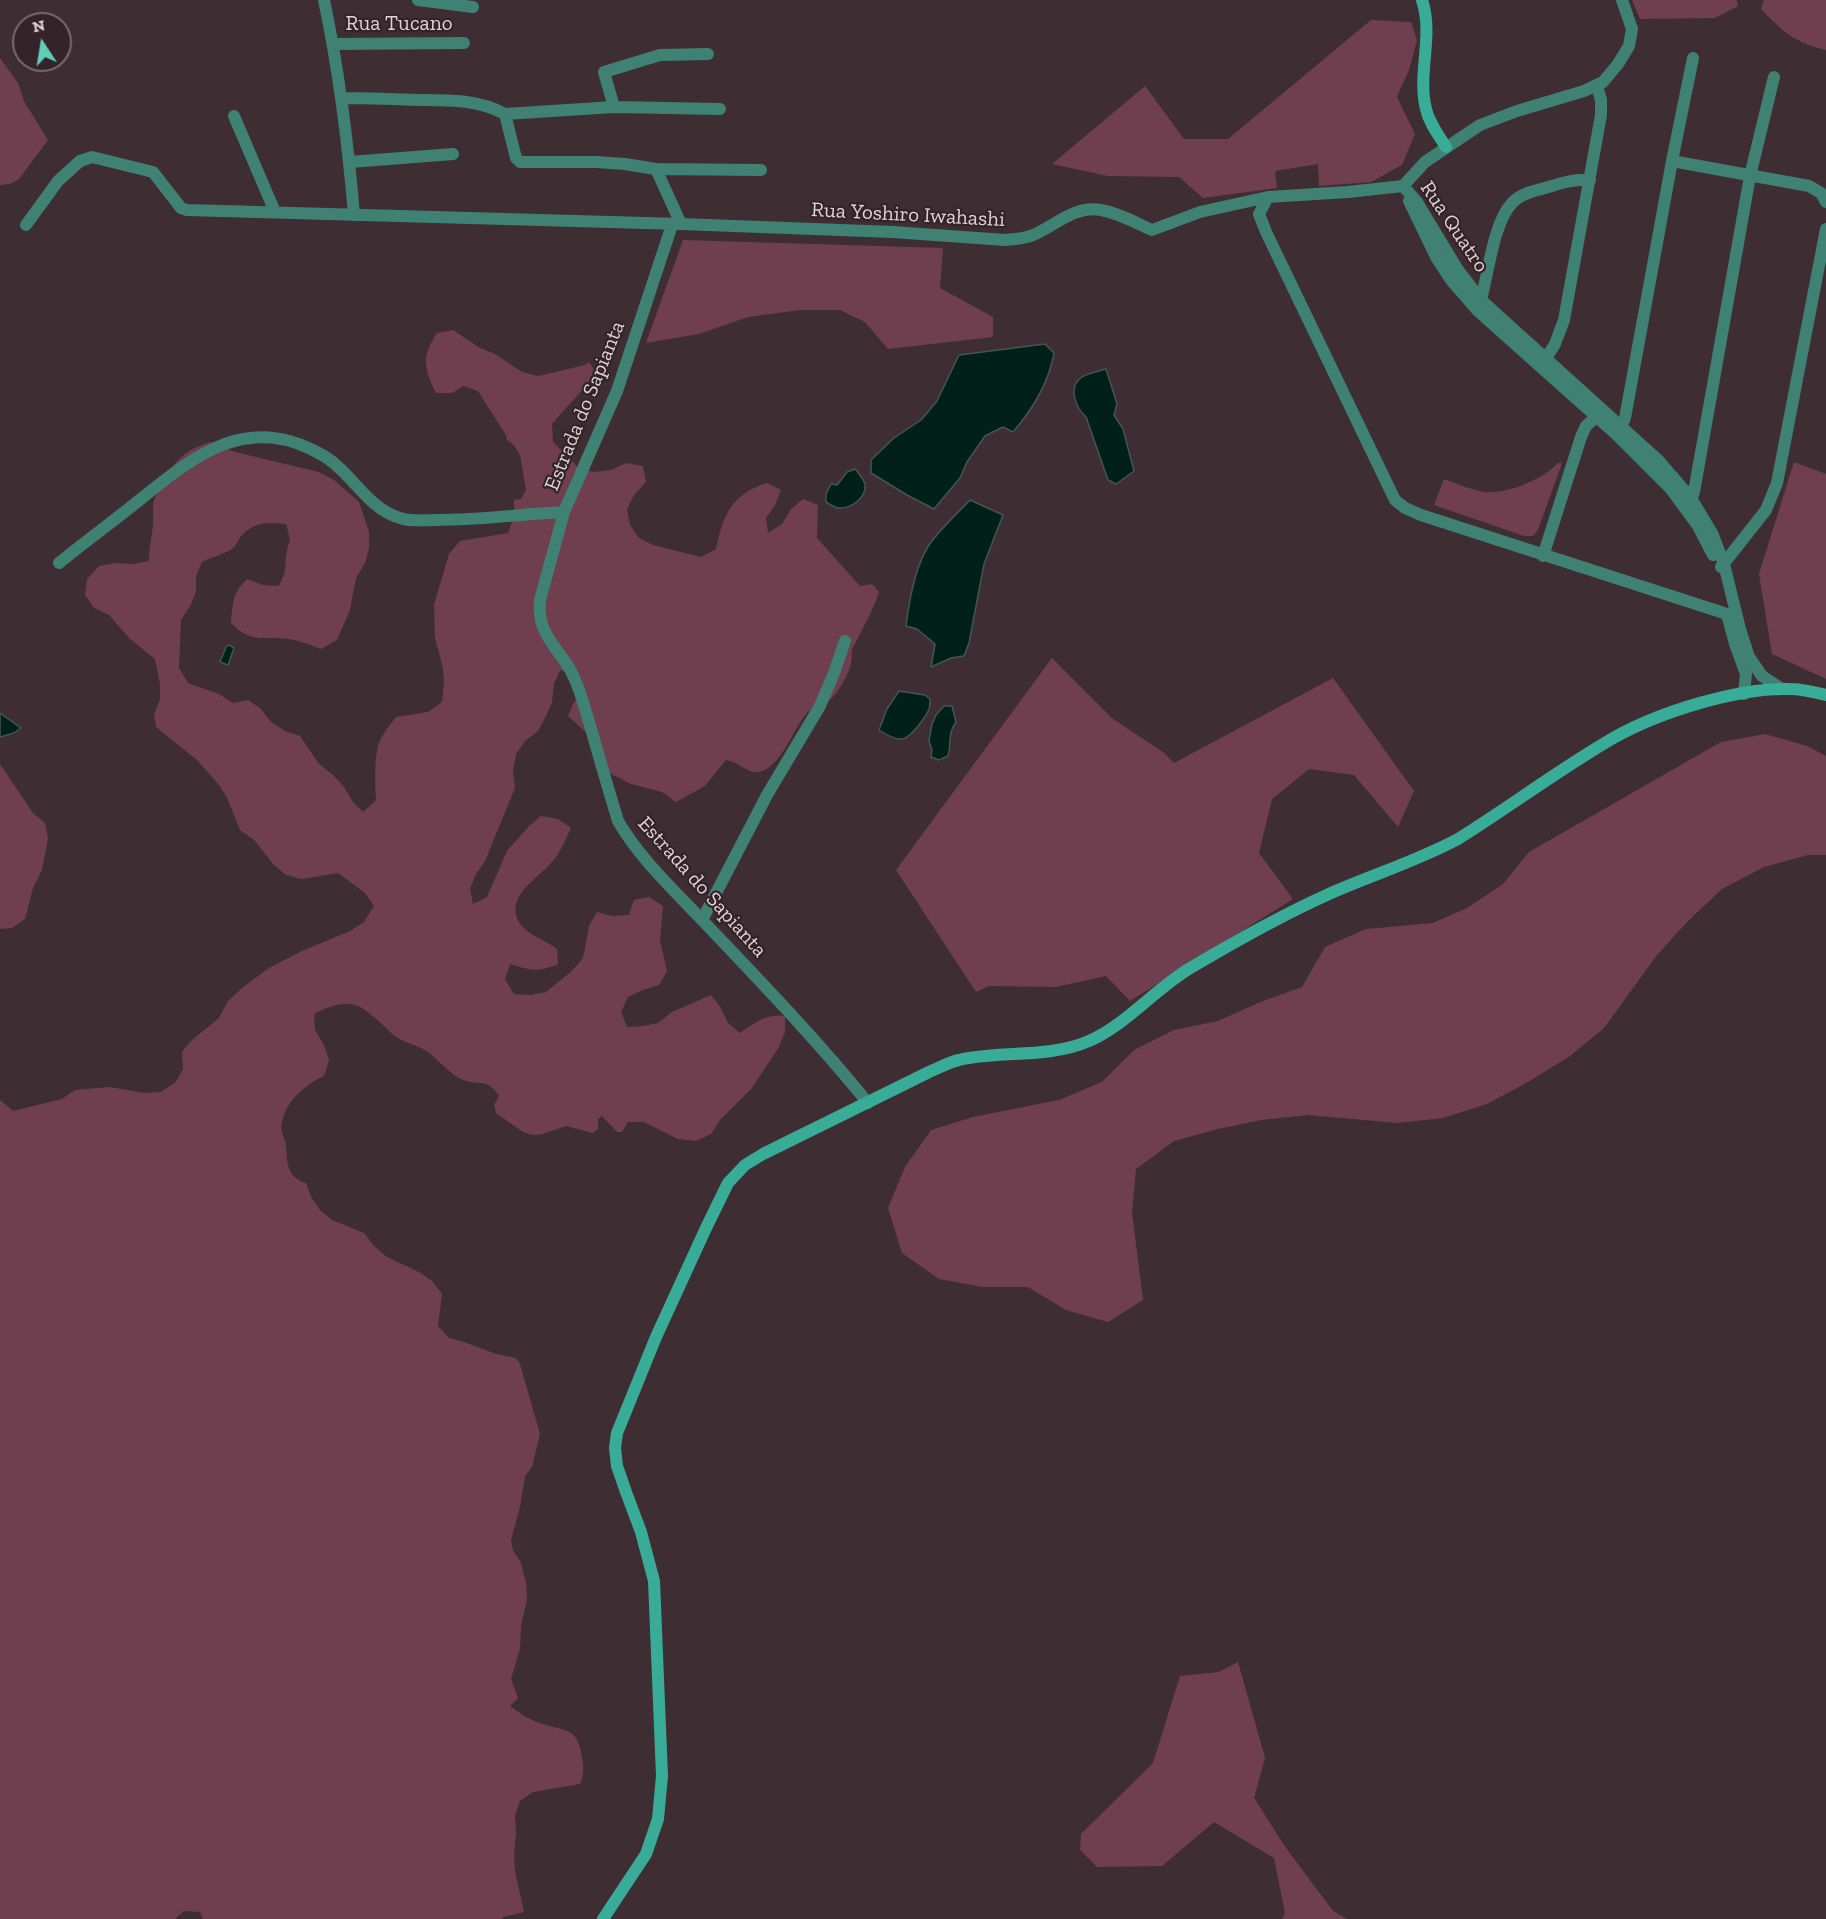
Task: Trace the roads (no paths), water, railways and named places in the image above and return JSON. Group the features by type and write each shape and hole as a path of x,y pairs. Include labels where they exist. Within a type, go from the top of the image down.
{"main road":[{"path":"1422,0 1427,29 1425,108 1431,124 1446,147"},
{"path":"603,1919 646,1854 658,1819 662,1776 654,1581 641,1532 617,1466 615,1448 617,1433 656,1337 706,1228 728,1184 745,1165 763,1154 957,1060 1046,1052 1069,1048 1089,1041 1106,1031 1190,968 1291,912 1434,852 1458,839 1618,736 1668,714 1722,698 1782,689 1826,695"}],"street":[{"path":"324,0 334,44 342,98 354,215"},
{"path":"418,0 473,7"},
{"path":"1403,186 1425,162 1480,125 1597,86 1618,64 1629,46 1632,29 1622,0"},
{"name":"Rua Tucano","path":"334,44 464,44"},
{"path":"614,107 604,72 660,55 708,54"},
{"path":"1619,431 1625,418 1693,58"},
{"path":"1689,503 1694,492 1750,176 1774,77"},
{"path":"1543,363 1555,344 1564,320 1601,115 1601,100 1597,86"},
{"path":"342,98 473,103 495,108 505,114 614,107 720,108"},
{"path":"505,114 516,158 520,162 596,162 656,169 761,170"},
{"path":"234,116 275,212"},
{"path":"350,162 453,154"},
{"path":"26,225 58,181 81,161 92,157 153,172 183,210 676,224 656,169"},
{"path":"1672,161 1809,186 1821,193 1826,202"},
{"path":"1479,305 1499,224 1512,202 1527,193 1572,179 1590,180"},
{"name":"Rua Yoshiro Iwahashi","path":"676,224 893,232 1005,240 1022,239 1034,235 1067,215 1084,210 1099,209 1152,230 1200,212 1268,197 1358,192 1403,186"},
{"name":"Rua Quatro","path":"1403,186 1436,258 1451,280 1619,431 1670,488 1689,503 1721,567 1749,657 1762,676 1782,689"},
{"path":"1268,197 1259,214 1266,232 1395,500 1421,515 1727,614"},
{"name":"Estrada do Sapianta","path":"676,224 617,391 564,512 540,600 541,623 547,638 568,667 579,690 618,820 628,838 664,880 834,1061 868,1103"},
{"path":"1721,567 1766,510 1777,483 1826,229"},
{"name":"Rua Quatro","path":"1543,363 1596,417 1619,431"},
{"path":"1543,556 1581,437 1586,426 1596,417"},
{"path":"59,563 197,456 219,445 249,438 263,437 300,444 324,456 334,462 381,509 405,519 464,520 564,512"},
{"name":"Rua Quatro","path":"1721,567 1727,614 1746,674 1744,694"},
{"path":"702,920 767,795 820,706 845,641"}]}
